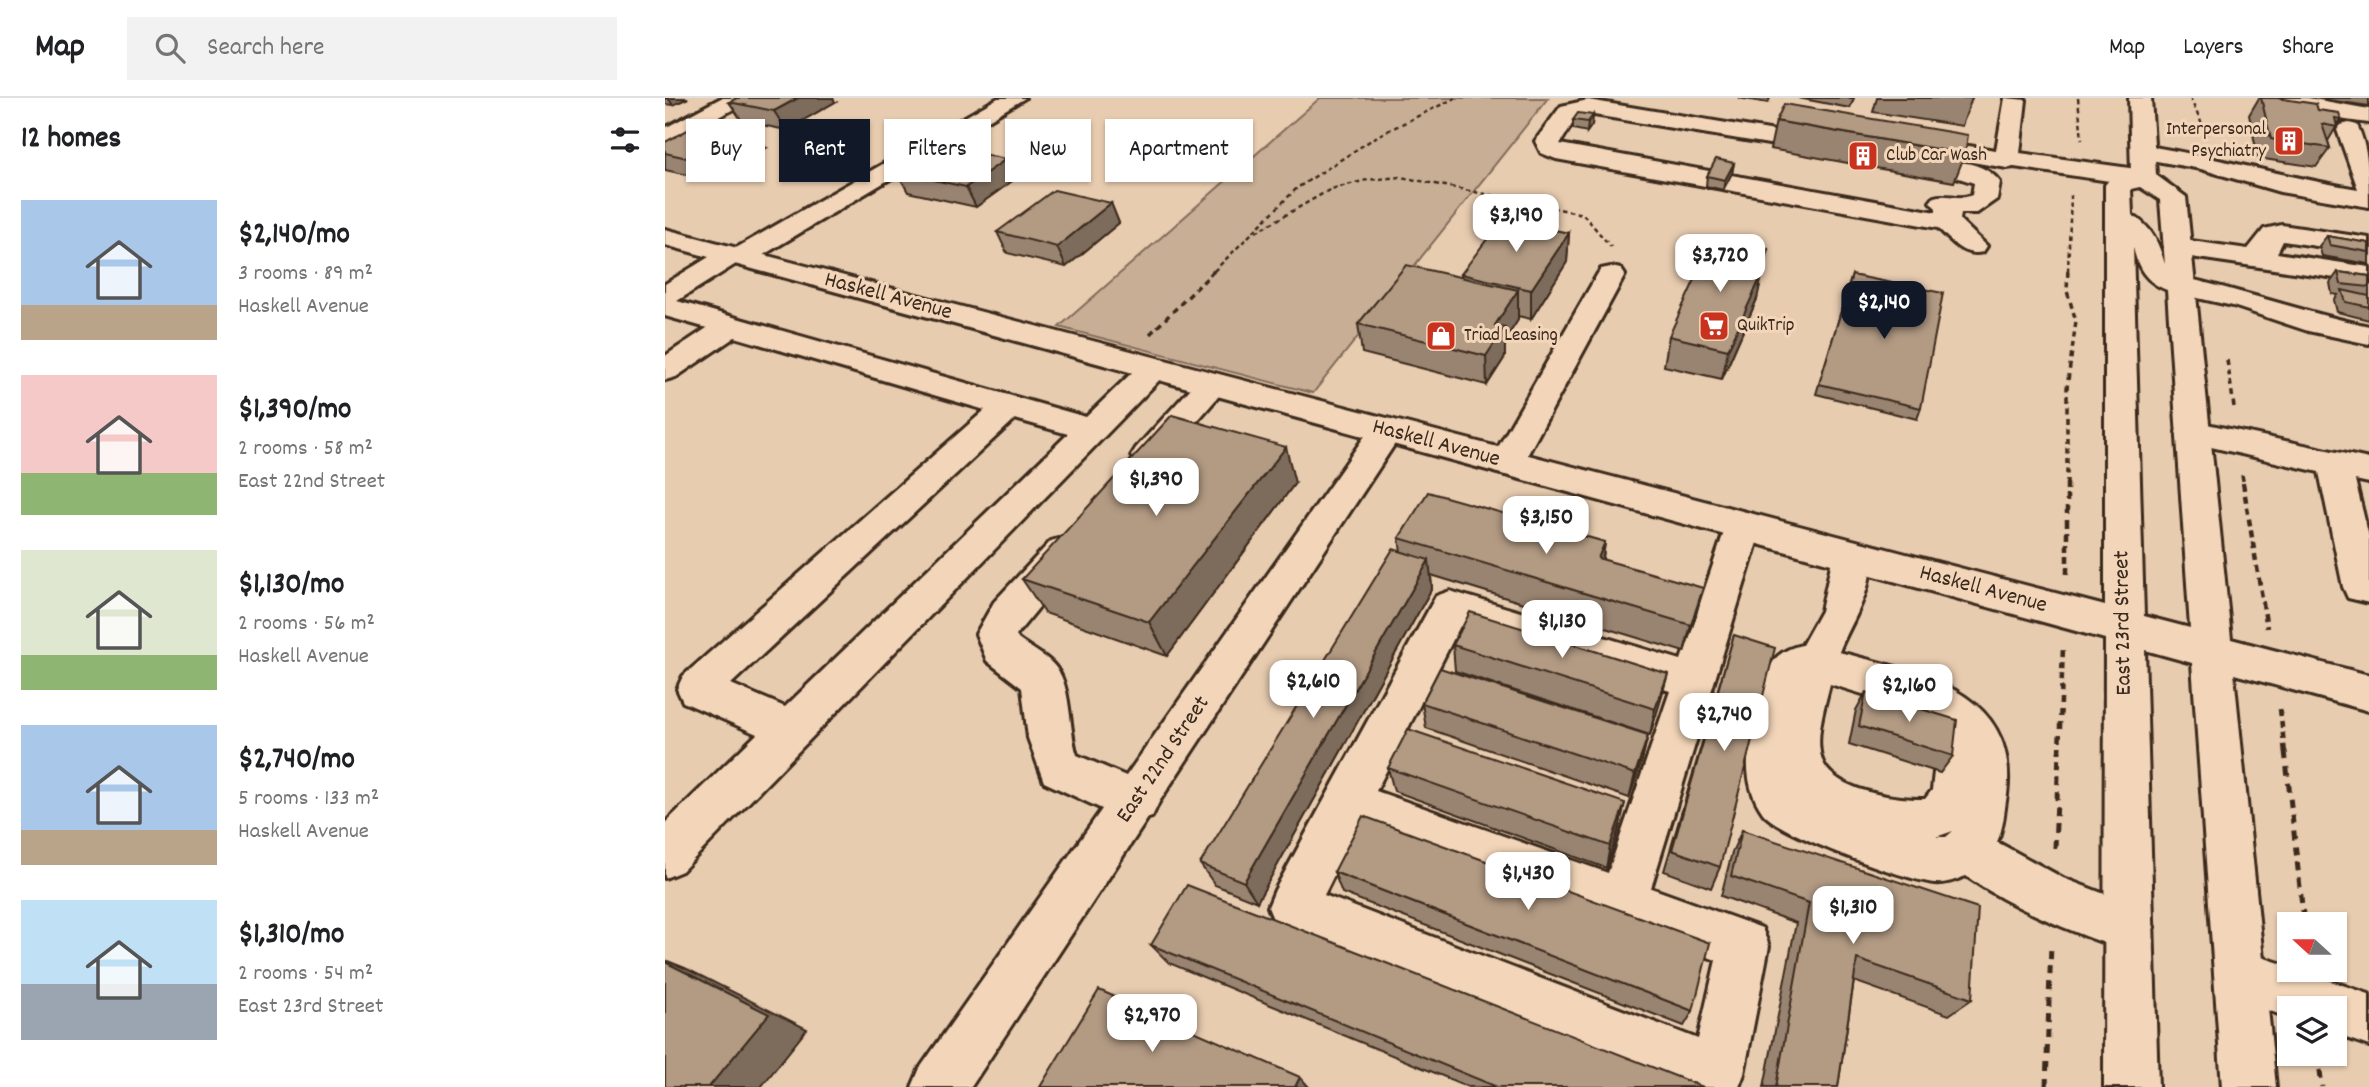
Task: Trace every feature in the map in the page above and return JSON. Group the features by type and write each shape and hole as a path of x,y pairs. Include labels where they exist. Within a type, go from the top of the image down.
{"main road":[{"path":"665,137 738,98"},
{"path":"665,296 1014,98"},
{"path":"2137,98 2144,165 2173,197 2249,1087"},
{"path":"2284,98 2359,123 2369,187"},
{"path":"2007,161 2015,100"},
{"path":"1702,108 1784,131 1742,132 1588,107 1569,111 1547,141 1549,148 1556,152 1948,213 1984,199 1987,183 1980,175 1956,169"},
{"path":"1593,129 1732,154 1742,132"},
{"path":"1885,141 2007,161 2072,166 2212,164 2280,184 2369,199"},
{"path":"1735,161 1745,166 1948,213 1973,246"},
{"name":"East 23rd Street","path":"2131,1087 2118,186 2144,165"},
{"path":"2118,218 2137,228 2145,237 2151,268 2158,277 2181,286 2287,312 2319,325 2369,335"},
{"path":"2251,258 2263,253 2273,235 2282,233 2369,246"},
{"name":"Haskell Avenue","path":"665,237 2369,693"},
{"path":"2177,247 2297,262 2369,275"},
{"path":"1506,463 1611,275"},
{"path":"665,307 1092,430"},
{"path":"665,370 731,326"},
{"path":"665,855 1092,430 1140,364"},
{"path":"1125,482 1213,383"},
{"path":"791,729 698,689 1009,406"},
{"name":"East 22nd Street","path":"939,1087 1136,802 1386,431"},
{"path":"2193,432 2239,442 2353,479 2362,587 2369,588"},
{"path":"1089,522 1008,613 996,634 1001,649 1042,680 1050,738 1060,768 1136,802"},
{"path":"1623,902 1744,527"},
{"path":"1813,674 1824,640 1839,617 1852,555"},
{"path":"1347,802 1744,946 1717,1074 1292,907 1347,802 1450,607 1693,681"},
{"path":"1800,662 1813,674 1933,699 1952,710 1976,732 1987,758 1980,834 1968,850 1950,859 1927,859 1810,820 1789,808 1775,790 1770,747 1790,670 1800,662"},
{"path":"1968,850 1994,869 2053,900 2129,927"},
{"path":"2240,975 2369,1020"}],"path":[{"path":"1140,364 1249,235 1297,188 1379,135 1455,98"},
{"path":"2069,555 2067,388 2076,321 2067,291 2072,157 2082,140 2078,98"},
{"path":"2190,98 2209,137 2212,164"},
{"path":"1249,235 1331,189 1367,180 1401,177 1583,214 1610,245 1616,261 1611,275"},
{"path":"2219,294 2251,544 2259,568 2263,604"},
{"path":"2287,757 2293,845 2302,912"},
{"path":"2319,1066 2322,1087"}],"shaded area":[{"path":"1320,98 1548,98 1313,393 1059,327 1224,182 1253,182 1253,157"}],"building":[{"path":"737,98 798,98 774,111 729,102"},
{"path":"2261,98 2316,104 2318,110 2339,113 2341,119 2335,118 2337,127 2322,124 2330,148 2271,139"},
{"path":"1784,104 1968,135 1965,154 1776,121"},
{"path":"1578,113 1593,115 1588,122 1573,120"},
{"path":"686,131 686,158 665,153 665,142"},
{"path":"991,156 1005,160 991,170"},
{"path":"1716,159 1734,163 1725,180 1707,176"},
{"path":"943,182 973,182 966,187"},
{"path":"1054,190 1111,203 1057,247 997,232"},
{"path":"1502,219 1569,233 1531,290 1461,274"},
{"path":"2327,236 2369,243 2369,252 2330,245"},
{"name":"QuikTrip","path":"1714,238 1768,249 1760,269 1764,270 1728,350 1669,336"},
{"path":"1406,265 1518,290 1495,325 1505,327 1486,356 1358,324"},
{"path":"2338,272 2369,276 2369,287 2341,284"},
{"name":"QuikTrip","path":"1852,275 1943,293 1921,408 1819,384"},
{"path":"2342,290 2369,296 2369,307 2346,302"},
{"path":"1172,415 1286,447 1149,622 1022,579"},
{"path":"1428,492 1605,542 1598,558 1703,588 1691,625 1399,538"},
{"path":"1393,549 1429,560 1244,882 1200,864"},
{"path":"1470,612 1668,674 1655,709 1453,645"},
{"path":"1734,635 1775,648 1720,867 1672,850"},
{"path":"1440,668 1648,735 1635,774 1422,703"},
{"path":"1866,692 1957,720 1953,756 1859,726"},
{"path":"1408,729 1625,803 1610,846 1388,768"},
{"path":"1363,816 1710,943 1693,1011 1334,872"},
{"path":"1742,830 1978,908 1972,999 1857,959 1838,1087 1776,1087 1809,903 1731,876"},
{"path":"1187,885 1703,1087 1497,1087 1151,945"},
{"path":"665,962 769,1014 709,1087 665,1087"},
{"path":"1099,990 1300,1077 1295,1087 1040,1087"}],"place":[{"name":"Interpersonal Psychiatry","path":"2289,141"},
{"name":"Club Car Wash","path":"1863,156"},
{"name":"QuikTrip","path":"1714,326"},
{"name":"Triad Leasing","path":"1441,336"}]}
